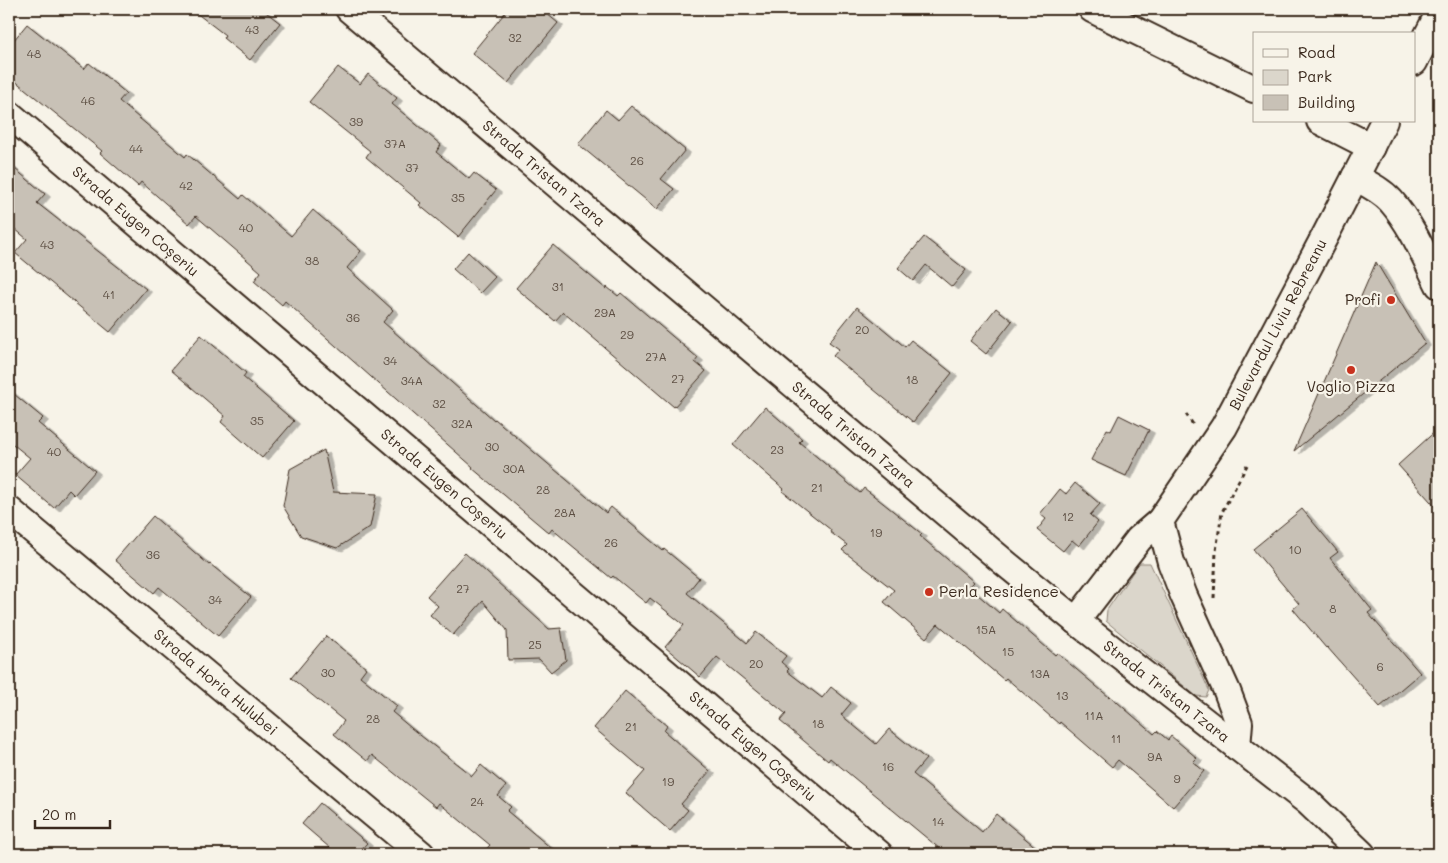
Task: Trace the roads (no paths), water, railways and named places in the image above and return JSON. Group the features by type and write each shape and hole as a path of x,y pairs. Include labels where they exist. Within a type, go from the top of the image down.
{"street":[{"name":"Strada Tristan Tzara","path":"349,9 974,538 1076,622 1308,802 1362,854"},
{"path":"1092,9 1253,89"},
{"path":"1416,58 1439,13"},
{"name":"Strada Eugen Coșeriu","path":"9,114 879,854"},
{"path":"1322,122 1371,147"},
{"name":"Bulevardul Liviu Rebreanu","path":"1076,622 1139,539 1160,521 1224,426 1384,122"},
{"path":"1356,177 1376,188 1390,201 1408,225 1439,285"},
{"name":"Strada Horia Hulubei","path":"9,510 421,854"},
{"path":"1160,521 1171,562 1184,596 1227,691 1239,723 1237,747"}],"place":[{"name":"Profi","path":"1391,300"},
{"name":"Voglio Pizza","path":"1351,370"},
{"name":"Perla Residence","path":"929,592"}]}
